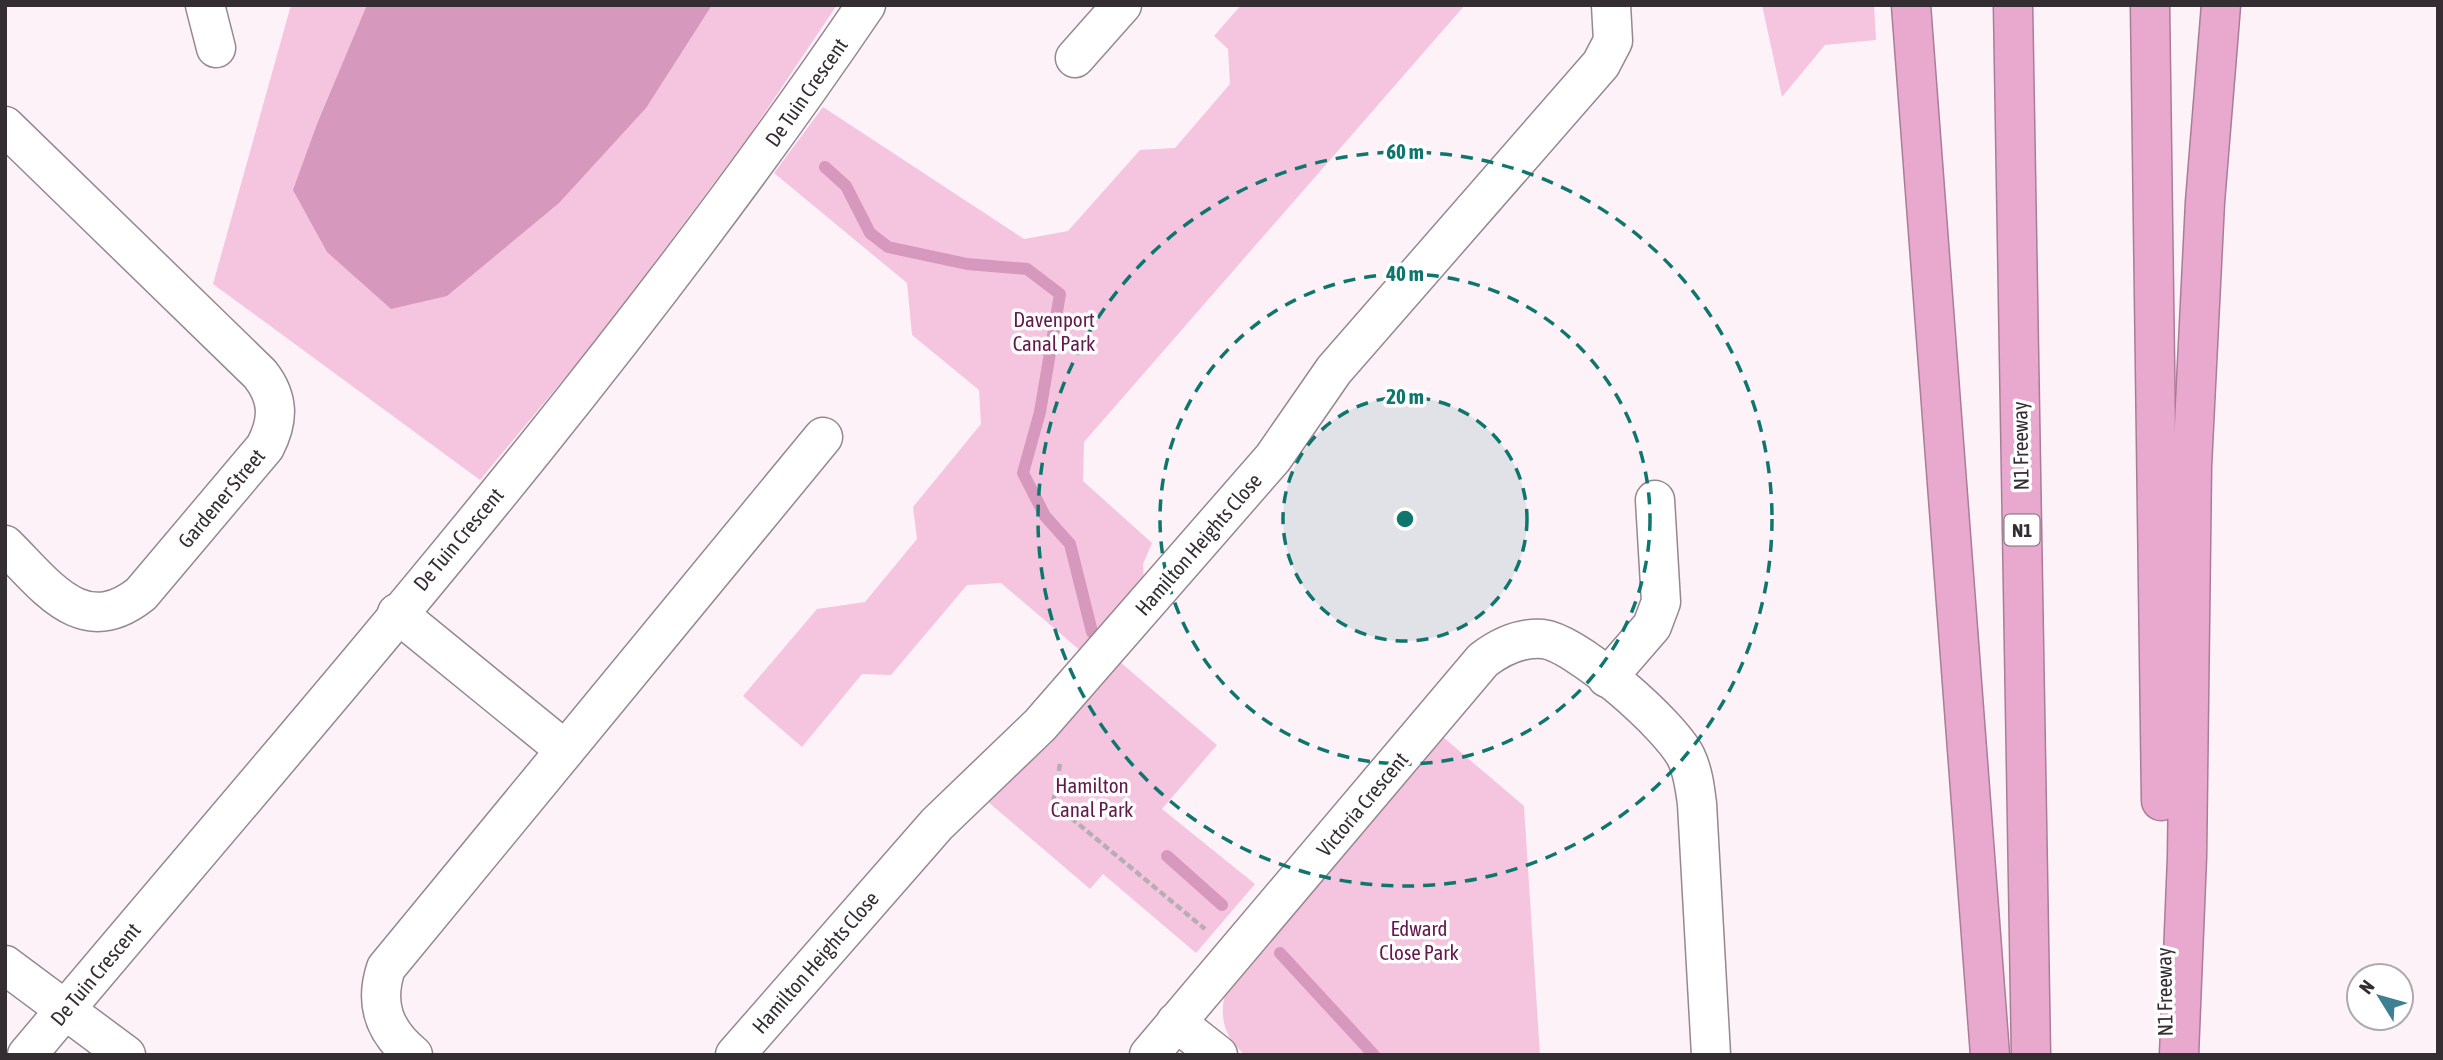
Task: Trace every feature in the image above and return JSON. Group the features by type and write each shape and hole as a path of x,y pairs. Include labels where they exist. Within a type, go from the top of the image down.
{"highway":[{"path":"1911,5 1990,1055"},
{"name":"N1 Freeway","path":"2013,5 2031,1055"},
{"name":"N1 Freeway","path":"2150,5 2165,1055"},
{"path":"2179,1055 2188,857 2192,467 2205,202 2221,5"}],"street":[{"path":"205,5 216,48"},
{"name":"De Tuin Crescent","path":"27,1055 616,348 792,113 866,5"},
{"path":"1075,58 1122,5"},
{"name":"Hamilton Heights Close","path":"735,1055 937,824 1040,725 1273,458 1334,370 1601,64 1613,41 1611,5"},
{"name":"Gardener Street","path":"5,126 260,374 274,397 276,412 274,430 265,447 141,594 122,607 99,613 71,606 5,545"},
{"path":"413,1055 390,1032 383,1018 379,1001 386,968 823,437"},
{"path":"1607,678 1652,626 1661,602 1655,500"},
{"path":"397,613 565,750"},
{"name":"Victoria Crescent","path":"1149,1055 1483,660 1496,650 1525,640 1559,642 1574,650 1673,736 1686,757 1694,779 1711,1055"},
{"path":"5,965 126,1055"},
{"path":"1177,1022 1217,1055"}],"path":[{"path":"1062,752 1053,803 1235,953"}],"green space":[{"path":"291,5 837,5 749,136 601,334 480,480 213,284"},
{"name":"Davenport Canal Park","path":"1241,5 1465,5 1084,442 1083,481 1152,543 1143,564 1144,583 1082,652 1001,583 967,585 891,675 862,674 802,747 743,696 817,609 865,602 917,539 913,507 981,424 979,390 912,335 907,283 774,173 823,107 1024,239 1068,231 1140,150 1175,148 1230,84 1228,49 1214,36"},
{"path":"1762,5 1874,5 1876,40 1825,45 1782,97"},
{"name":"Hamilton Canal Park","path":"1120,662 1217,745 1162,809 1255,884 1196,953 1103,874 1090,889 987,801 1056,734"},
{"name":"Edward Close Park","path":"1443,737 1524,806 1540,1055 1245,1055 1225,1028 1225,994"}],"shaded area":[{"path":"367,5 712,5 646,108 559,203 447,296 391,309 327,252 293,190 317,124"}],"waterway":[{"path":"825,167 846,186 870,233 888,247 967,264 1027,269 1060,294 1040,412 1023,473 1045,516 1070,544 1092,632"},
{"path":"1167,856 1222,905"},
{"path":"1280,953 1374,1055"}]}
